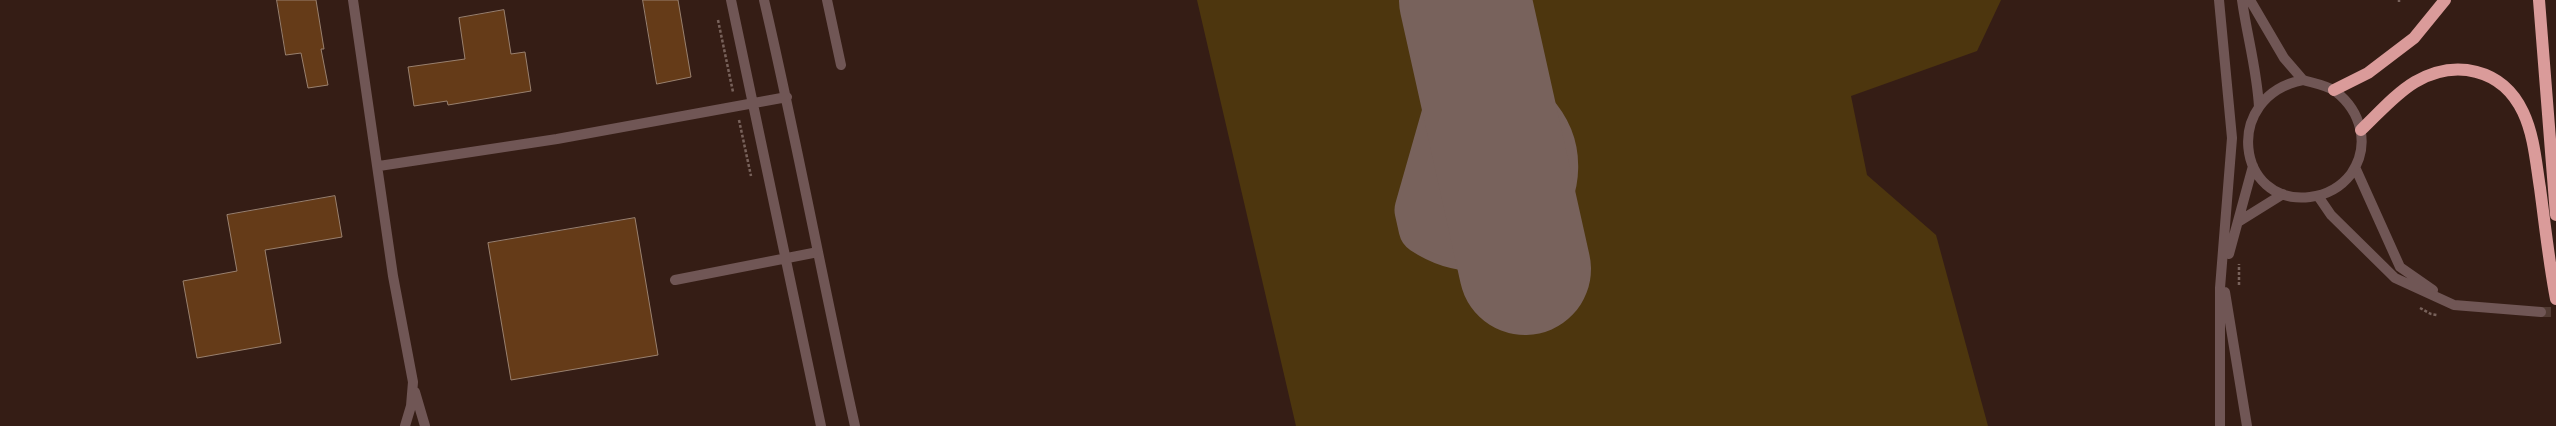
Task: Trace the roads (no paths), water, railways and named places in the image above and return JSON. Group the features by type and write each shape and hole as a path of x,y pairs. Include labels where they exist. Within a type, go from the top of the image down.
{"highway":[{"path":"2334,90 2368,73 2414,38 2445,0"},
{"path":"2540,0 2556,215"},
{"path":"2361,130 2396,97 2416,82 2443,70 2469,69 2483,72 2498,81 2511,93 2523,112 2534,153 2556,299"}],"street":[{"path":"353,0 379,166 393,276 413,382 425,426"},
{"path":"731,0 755,104 821,426"},
{"path":"764,0 787,97 855,426"},
{"path":"827,0 841,64"},
{"path":"2219,0 2232,138 2220,288 2220,426"},
{"path":"2242,0 2248,41 2255,67 2258,107"},
{"path":"2250,0 2284,58 2303,80 2334,90 2352,107 2361,130 2361,149 2355,167 2346,180 2333,190 2318,196 2304,198 2283,194 2261,179 2253,166 2247,143 2250,124 2258,107 2266,97 2280,88 2303,80"},
{"path":"379,166 755,104 787,97"},
{"path":"2247,426 2224,288 2231,242 2253,166"},
{"path":"2355,167 2400,267 2454,305"},
{"path":"2238,222 2283,194"},
{"path":"2318,196 2331,215 2395,278 2454,305 2541,312"},
{"path":"675,280 818,252"},
{"path":"405,426 411,406 413,382"}],"tunnel":[{"path":"2541,312 2556,312"}]}
